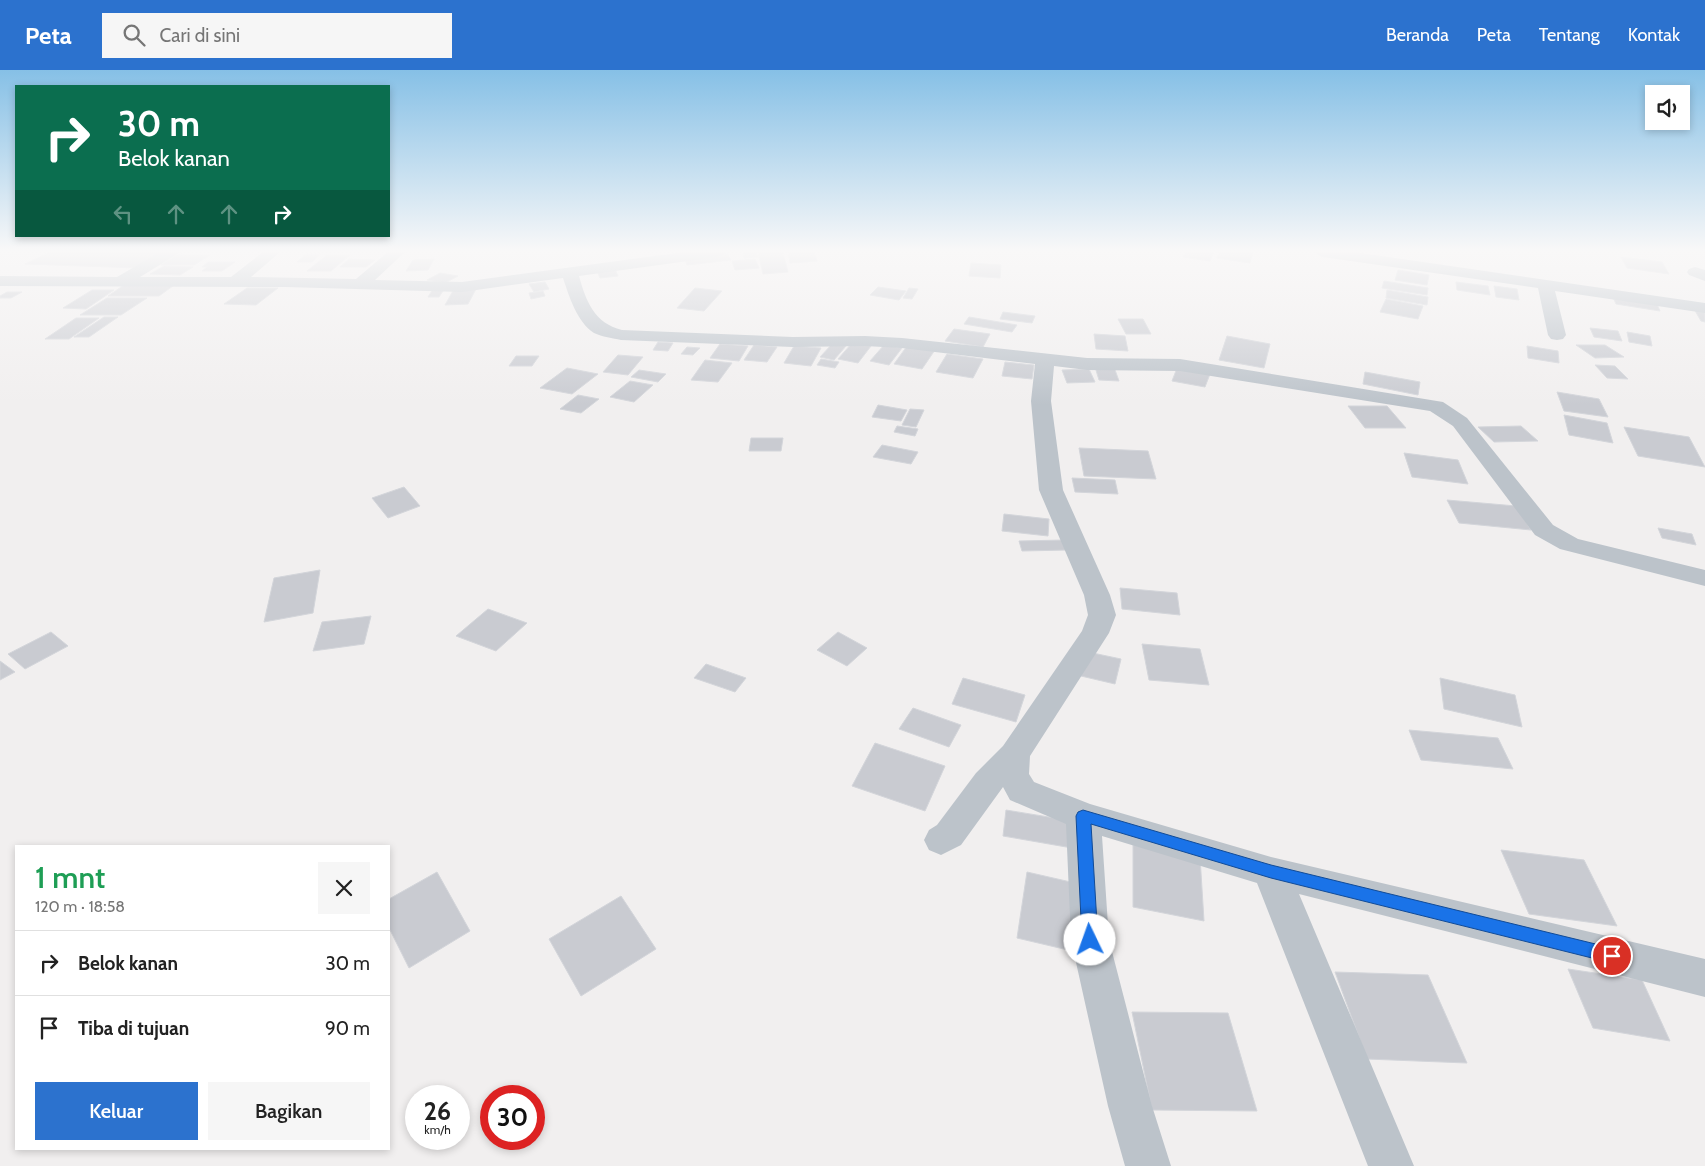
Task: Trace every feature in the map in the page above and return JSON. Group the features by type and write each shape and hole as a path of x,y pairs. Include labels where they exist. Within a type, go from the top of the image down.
{"street":[{"path":"581,303 591,322 602,330 621,335 792,342 902,343 1087,364 1180,365 1436,406 1460,422 1544,530 1569,544 1705,578"},
{"path":"1549,303 1557,335"},
{"path":"1671,303 1705,308"},
{"path":"941,840 949,834 988,782 1014,755 1095,633 1102,615 1097,595 1051,490 1041,401 1045,359"},
{"path":"1014,755 1013,776 1022,791 1083,816 1271,872 1705,978"},
{"path":"1083,816 1090,940 1130,1106 1148,1166"},
{"path":"1271,872 1391,1166"}],"building":[{"path":"71,303 95,303 86,309 63,308"},
{"path":"99,303 139,303 121,315 80,315"},
{"path":"225,303 258,303 256,305"},
{"path":"446,303 468,303 468,304 445,305"},
{"path":"681,303 711,303 704,311 677,308"},
{"path":"1384,303 1408,303 1423,306 1418,319 1380,312"},
{"path":"1657,303 1660,311 1616,304"},
{"path":"1694,309 1705,310 1705,322 1701,321"},
{"path":"1003,312 1035,316 1032,323 1000,319"},
{"path":"104,317 118,317 89,337 74,337"},
{"path":"969,317 1017,325 1012,332 964,324"},
{"path":"76,318 99,318 69,339 45,339"},
{"path":"1118,319 1143,319 1151,334 1126,334"},
{"path":"1590,328 1618,331 1622,341 1594,337"},
{"path":"954,329 990,334 983,347 945,341"},
{"path":"1627,332 1650,336 1652,346 1629,342"},
{"path":"1094,334 1125,336 1128,351 1096,349"},
{"path":"1227,336 1270,344 1264,368 1219,360"},
{"path":"658,342 673,343 668,351 653,350"},
{"path":"852,343 871,346 858,363 838,359"},
{"path":"720,344 748,346 739,361 710,358"},
{"path":"832,344 846,346 834,360 820,357"},
{"path":"754,345 777,347 767,362 744,360"},
{"path":"884,345 902,348 889,365 870,361"},
{"path":"1576,345 1605,345 1624,357 1595,358"},
{"path":"794,346 821,348 811,366 784,363"},
{"path":"907,346 935,350 922,369 894,364"},
{"path":"1527,346 1558,351 1559,363 1528,358"},
{"path":"687,347 700,348 693,355 681,354"},
{"path":"947,354 983,359 973,378 936,372"},
{"path":"618,355 643,357 628,375 603,372"},
{"path":"516,356 539,356 532,366 509,366"},
{"path":"821,359 839,362 835,368 817,365"},
{"path":"705,360 732,363 718,382 691,380"},
{"path":"1005,362 1034,365 1032,379 1002,376"},
{"path":"1595,365 1615,366 1628,379 1607,378"},
{"path":"1095,367 1114,367 1119,381 1099,380"},
{"path":"567,368 598,374 572,394 540,388"},
{"path":"1177,368 1210,374 1205,387 1172,381"},
{"path":"1089,369 1095,382 1067,383 1062,370"},
{"path":"639,370 666,374 658,382 631,377"},
{"path":"1365,372 1420,382 1418,395 1363,384"},
{"path":"630,381 653,385 634,402 610,397"},
{"path":"1557,392 1599,399 1608,417 1564,411"},
{"path":"578,395 599,399 581,413 560,409"},
{"path":"878,405 907,410 901,421 872,417"},
{"path":"1348,406 1387,406 1406,428 1365,428"},
{"path":"910,409 924,410 916,427 902,425"},
{"path":"1564,415 1607,423 1613,443 1569,435"},
{"path":"897,426 918,429 915,436 894,432"},
{"path":"1521,426 1538,441 1494,442 1478,427"},
{"path":"1624,427 1689,437 1705,467 1638,456"},
{"path":"751,438 783,438 781,451 749,451"},
{"path":"882,445 918,452 911,464 873,457"},
{"path":"1079,448 1148,451 1156,479 1084,476"},
{"path":"1404,453 1458,460 1468,484 1412,477"},
{"path":"1072,478 1115,480 1118,494 1075,492"},
{"path":"404,487 420,506 388,518 372,498"},
{"path":"1447,500 1516,506 1531,530 1459,523"},
{"path":"1004,514 1049,519 1048,536 1002,531"},
{"path":"1658,528 1692,534 1696,545 1662,538"},
{"path":"1064,540 1067,550 1022,551 1019,541"},
{"path":"320,570 313,613 264,622 274,578"},
{"path":"1120,588 1177,593 1180,615 1122,609"},
{"path":"488,609 527,623 496,651 456,636"},
{"path":"371,616 364,644 313,651 322,622"},
{"path":"51,632 68,646 25,669 8,654"},
{"path":"838,632 867,648 847,666 817,650"},
{"path":"1142,644 1200,649 1209,685 1149,680"},
{"path":"1088,652 1121,659 1115,684 1081,676"},
{"path":"0,661 15,672 0,680"},
{"path":"706,664 746,678 735,692 694,678"},
{"path":"963,678 1025,695 1016,722 952,704"},
{"path":"1440,678 1515,695 1522,727 1444,709"},
{"path":"913,708 961,725 949,747 899,729"},
{"path":"1409,730 1498,738 1513,769 1421,760"},
{"path":"875,743 945,766 925,811 852,786"},
{"path":"1006,810 1073,821 1072,848 1003,836"},
{"path":"1133,845 1200,857 1204,921 1133,907"},
{"path":"1501,850 1584,860 1617,926 1529,914"},
{"path":"437,872 470,931 409,968 390,930 390,898"},
{"path":"1027,872 1075,883 1068,950 1017,938"},
{"path":"621,896 656,949 581,996 549,939"},
{"path":"1568,969 1642,980 1670,1041 1593,1028"},
{"path":"1335,972 1428,975 1467,1063 1367,1059"},
{"path":"1132,1012 1228,1013 1257,1111 1152,1110"}],"route":[{"path":"1090,940 1083,816 1271,872 1612,956"}]}
